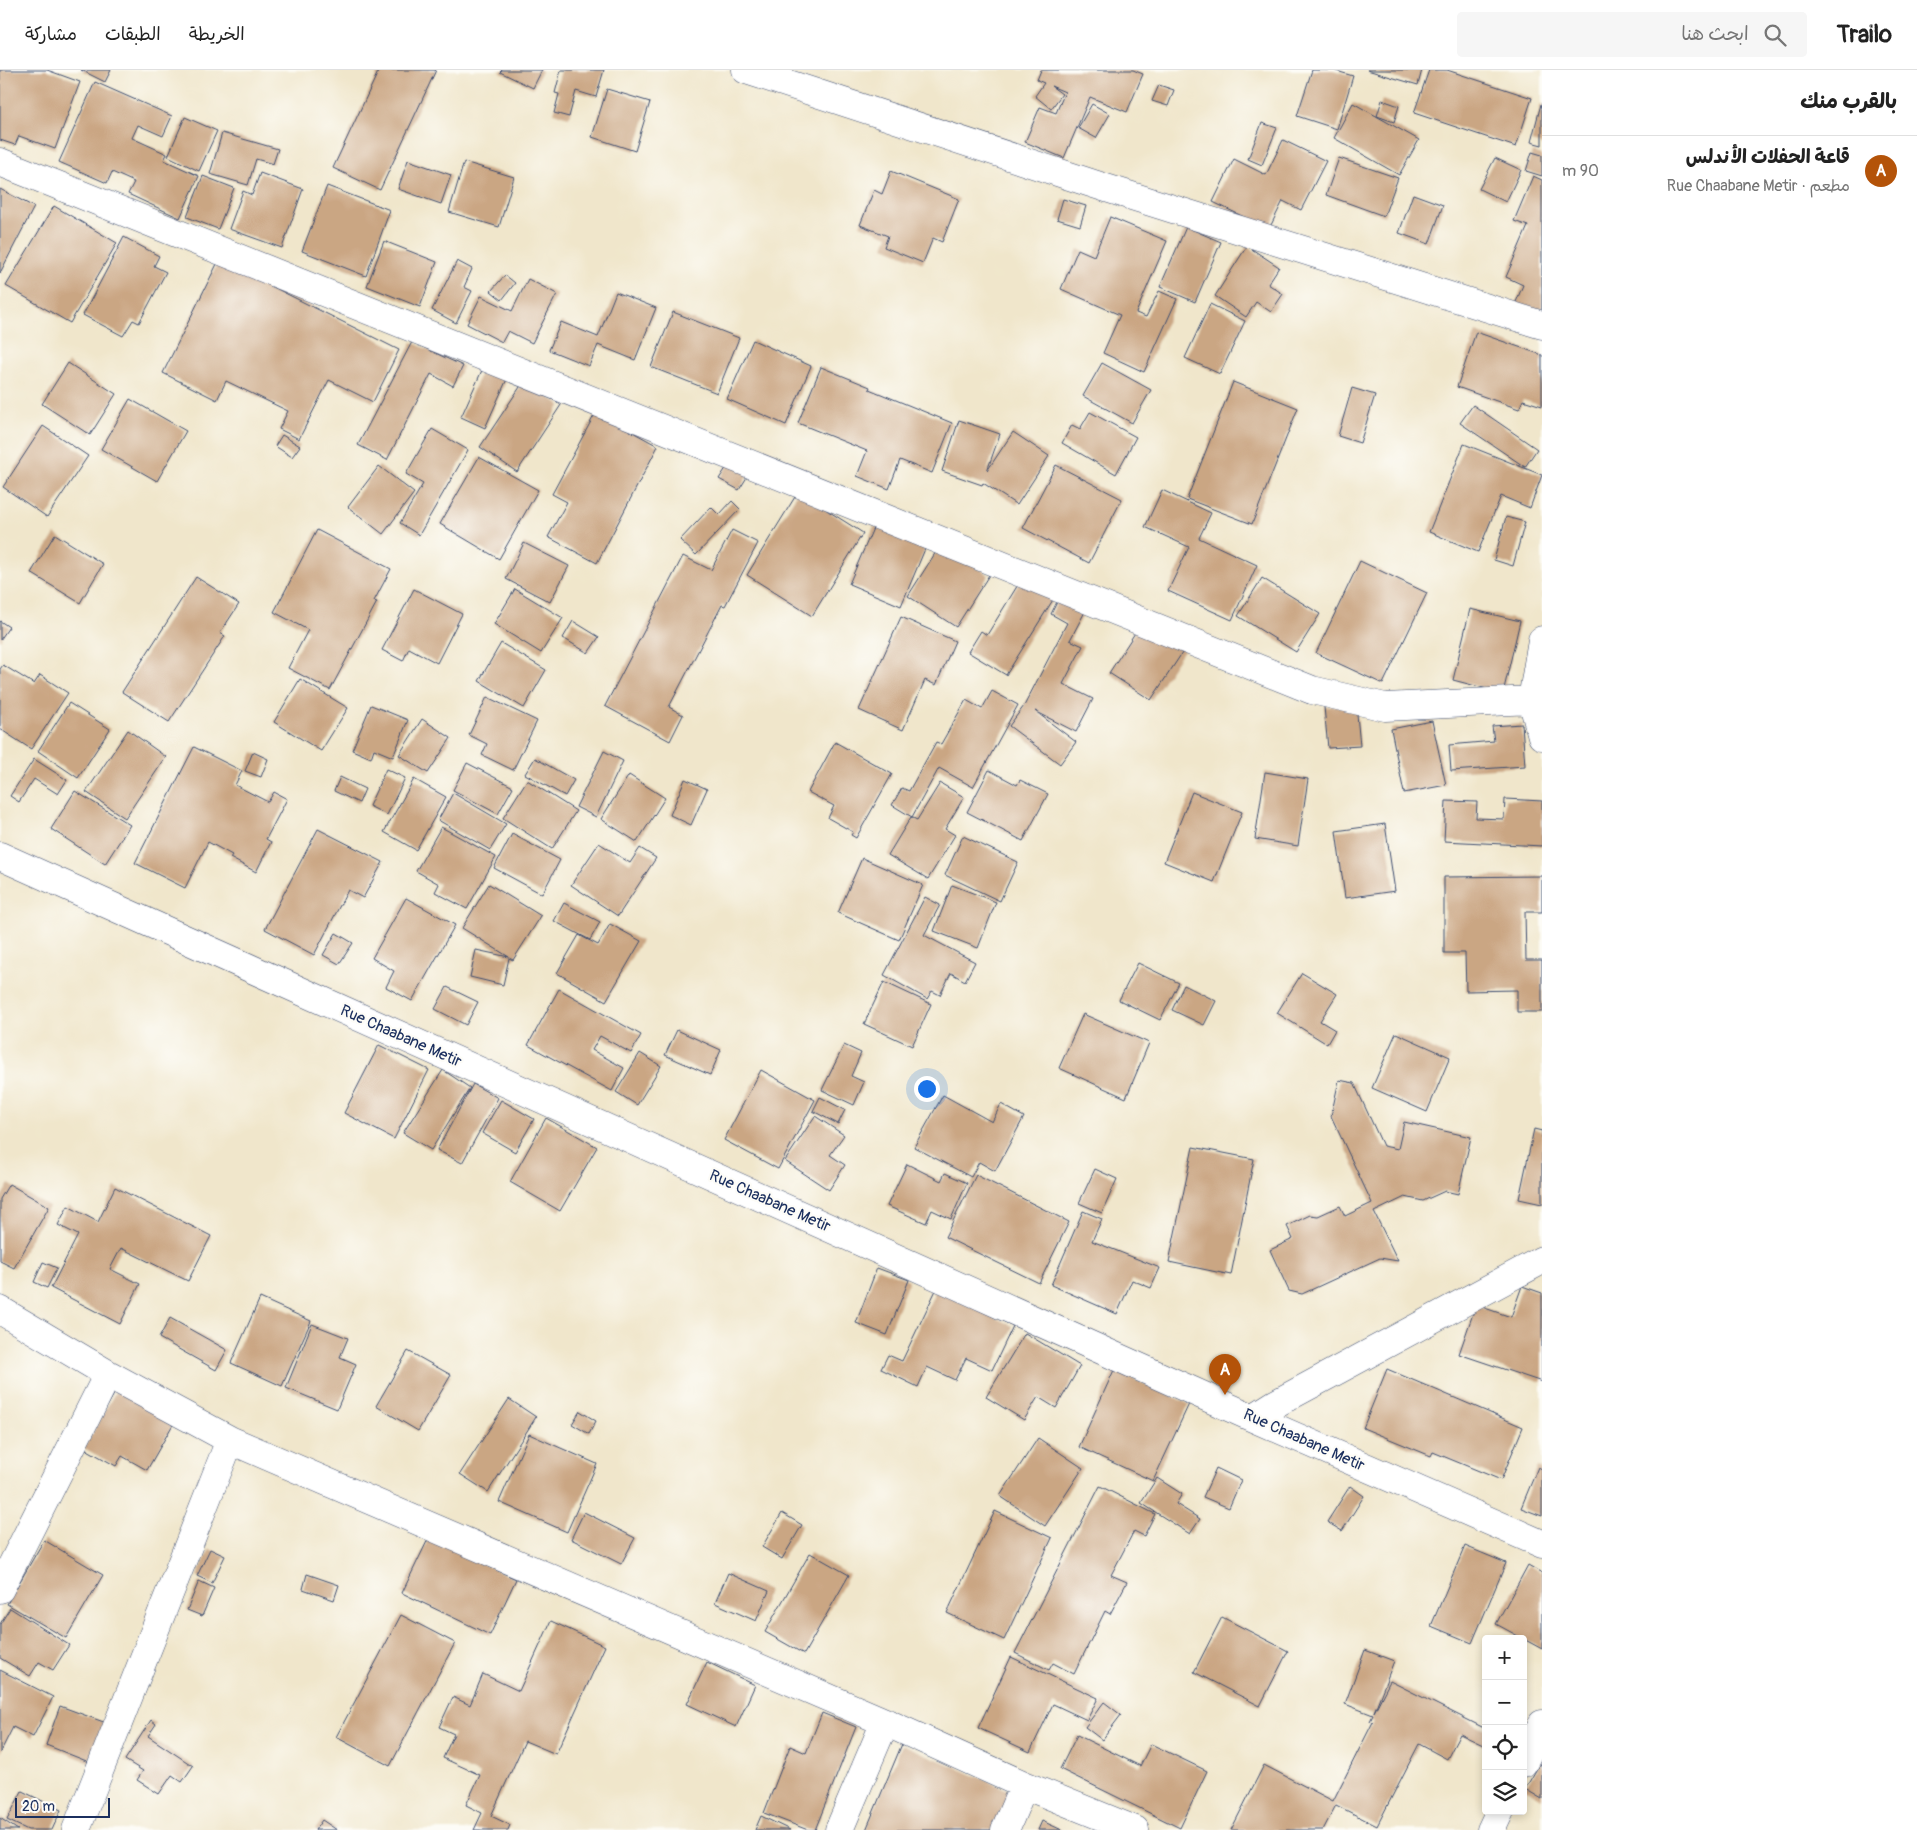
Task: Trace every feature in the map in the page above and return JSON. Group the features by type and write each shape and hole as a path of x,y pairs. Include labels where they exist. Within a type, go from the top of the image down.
{"street":[{"path":"746,70 1103,187 1542,325"},
{"path":"0,162 1312,690 1385,707 1532,700"},
{"path":"1542,640 1532,700 1542,736"},
{"name":"Rue Chaabane Metir","path":"0,856 1253,1418 1542,1544"},
{"path":"1253,1418 1275,1404 1542,1260"},
{"path":"0,1310 108,1374 230,1440 884,1722 1024,1785 1135,1830"},
{"path":"0,1589 108,1374"},
{"path":"76,1830 230,1440"},
{"path":"839,1830 884,1722"},
{"path":"1527,1755 1542,1724"},
{"path":"1005,1830 1024,1785"},
{"path":"1491,1830 1498,1815"}],"building":[{"path":"0,70 47,70 80,82 55,149 19,136 15,145 0,140"},
{"path":"81,70 111,70 105,82"},
{"path":"379,70 436,70 380,190 333,168"},
{"path":"502,70 542,70 533,88 500,72"},
{"path":"561,70 604,70 596,97 576,91 569,117 554,113 559,94 555,93"},
{"path":"1041,70 1133,70 1143,74 1127,112 1090,97 1064,158 1025,142 1040,107 1056,113 1065,92 1051,86 1062,94 1051,109 1035,96 1044,83 1037,80"},
{"path":"1312,70 1333,70 1353,76 1337,129 1297,116"},
{"path":"1367,70 1422,70 1418,85"},
{"path":"1429,70 1447,70 1532,98 1516,147 1414,113"},
{"path":"95,82 172,116 163,136 138,125 132,138 167,154 164,160 199,176 180,218 128,194 134,182 112,172 107,183 59,162"},
{"path":"1159,85 1174,90 1168,106 1152,101"},
{"path":"607,89 650,102 635,151 592,137"},
{"path":"1382,100 1399,106 1394,122 1377,116"},
{"path":"1353,103 1419,140 1399,175 1334,138"},
{"path":"1092,104 1110,114 1096,138 1078,128"},
{"path":"1542,104 1542,145 1531,142"},
{"path":"185,117 217,131 199,171 168,156"},
{"path":"1262,123 1277,128 1262,165 1248,159"},
{"path":"222,133 278,149 273,164 256,159 248,185 210,174"},
{"path":"1283,140 1326,161 1301,210 1283,201 1269,229 1213,202 1234,159 1266,175"},
{"path":"1532,152 1542,155 1542,176 1526,171"},
{"path":"1339,158 1398,178 1384,216 1326,195"},
{"path":"1495,158 1521,170 1506,202 1479,189"},
{"path":"408,160 451,175 441,204 398,189"},
{"path":"464,162 514,177 499,227 449,212"},
{"path":"891,171 959,199 942,242 933,238 923,263 884,247 888,236 860,225 874,190 882,194"},
{"path":"260,173 303,189 282,248 229,229 243,191 252,195"},
{"path":"203,176 234,188 218,229 187,217"},
{"path":"1533,176 1542,180 1542,319 1514,307 1523,285 1506,277 1528,226 1514,221"},
{"path":"327,186 390,210 366,276 302,251"},
{"path":"0,189 34,207 0,273"},
{"path":"1413,194 1443,205 1429,244 1399,233"},
{"path":"1063,199 1086,206 1080,226 1057,219"},
{"path":"54,206 117,243 70,323 6,286"},
{"path":"1110,217 1167,241 1136,313 1146,317 1159,291 1177,299 1144,372 1103,353 1120,315 1061,289 1078,249 1094,256"},
{"path":"1186,227 1221,242 1195,302 1160,287"},
{"path":"124,237 159,256 154,266 166,272 139,323 133,320 123,336 83,315"},
{"path":"384,241 437,262 420,307 367,286"},
{"path":"1247,246 1279,267 1268,284 1283,294 1271,312 1256,302 1246,317 1215,296"},
{"path":"219,260 399,350 373,402 329,380 299,439 279,429 288,411 226,381 217,400 163,373"},
{"path":"457,261 472,269 464,287 472,291 456,323 432,310"},
{"path":"505,275 515,283 502,300 491,291"},
{"path":"528,279 557,294 532,343 508,331 502,342 467,324 481,296 512,311"},
{"path":"616,292 656,308 635,360 598,345 589,366 549,350 561,322 598,337"},
{"path":"1210,304 1245,321 1220,374 1185,358"},
{"path":"673,312 739,338 717,393 651,367"},
{"path":"1476,332 1542,355 1542,406 1523,400 1519,409 1457,387"},
{"path":"753,340 811,366 786,425 727,399"},
{"path":"412,342 463,366 453,386 431,374 387,460 358,445"},
{"path":"68,363 116,394 90,435 42,404"},
{"path":"1102,363 1151,390 1132,423 1083,396"},
{"path":"821,367 952,423 932,473 900,460 889,489 857,476 867,451 798,423"},
{"path":"483,368 507,379 485,428 461,417"},
{"path":"524,381 561,405 517,472 480,447"},
{"path":"1233,382 1298,408 1252,524 1187,499"},
{"path":"1352,388 1375,395 1360,443 1338,436"},
{"path":"130,399 186,431 157,481 101,449"},
{"path":"1473,405 1537,449 1525,467 1460,423"},
{"path":"596,412 658,446 597,563 548,537 567,502 552,494"},
{"path":"1090,412 1136,437 1116,474 1062,443 1072,425 1080,429"},
{"path":"959,420 1000,434 987,471 1013,432 1049,456 1017,505 983,483 982,485 942,471"},
{"path":"43,426 88,456 47,517 3,487"},
{"path":"432,429 468,450 419,535 400,523 423,484 406,474"},
{"path":"282,435 300,446 292,457 275,446"},
{"path":"1464,444 1542,475 1530,508 1501,496 1478,552 1429,532"},
{"path":"479,457 538,490 499,559 440,524"},
{"path":"730,462 749,474 739,490 719,479"},
{"path":"1056,465 1122,499 1089,563 1023,528"},
{"path":"379,466 414,493 383,534 348,507"},
{"path":"1162,490 1211,513 1199,538 1257,565 1232,620 1168,591 1189,547 1145,527"},
{"path":"798,492 863,533 812,616 747,575"},
{"path":"732,501 740,509 696,555 680,540 711,507 719,515"},
{"path":"1506,517 1525,522 1513,566 1494,560"},
{"path":"874,526 925,549 901,606 849,584"},
{"path":"317,530 391,569 374,601 377,602 330,690 288,668 308,630 274,612"},
{"path":"732,530 758,543 725,606 722,605 669,707 683,715 670,741 605,706 683,556 711,570"},
{"path":"55,534 103,564 80,603 31,573"},
{"path":"524,543 569,566 550,602 506,579"},
{"path":"941,544 989,575 956,627 908,596"},
{"path":"1360,561 1427,593 1383,684 1316,653"},
{"path":"1024,575 1056,595 1006,675 968,652 981,631 987,635"},
{"path":"196,577 239,604 220,633 225,636 169,722 122,692"},
{"path":"1262,578 1320,614 1296,652 1238,616"},
{"path":"414,589 462,614 437,663 409,648 403,661 382,650"},
{"path":"515,589 563,618 541,653 494,624"},
{"path":"1062,592 1088,606 1070,640 1083,646 1063,684 1093,699 1076,732 1035,711 1076,742 1060,764 1009,726 1024,706 1067,623 1051,614"},
{"path":"1470,609 1520,621 1503,693 1453,680"},
{"path":"901,617 955,641 936,685 925,680 903,730 859,710"},
{"path":"1144,619 1186,647 1151,700 1109,673"},
{"path":"0,621 9,627 0,640"},
{"path":"573,621 599,637 588,653 563,638"},
{"path":"501,643 546,670 524,708 479,681"},
{"path":"3,665 34,684 40,675 68,693 31,749 0,729 0,669"},
{"path":"300,679 348,708 321,751 274,722"},
{"path":"992,691 1018,705 973,787 939,768 912,817 892,805 902,788 909,791 936,742 941,744 966,700 982,709"},
{"path":"487,697 537,721 513,770 482,755 487,744 469,735"},
{"path":"69,703 110,729 78,778 38,751"},
{"path":"1356,704 1360,746 1328,748 1324,707"},
{"path":"371,705 408,720 393,757 374,749 371,758 352,750"},
{"path":"422,719 451,738 428,773 399,755"},
{"path":"1432,721 1446,785 1404,793 1391,729"},
{"path":"1522,724 1525,766 1451,771 1449,745 1494,741 1492,726"},
{"path":"128,730 166,757 125,818 86,792"},
{"path":"835,742 892,774 856,838 851,835 853,832 828,818 834,806 808,792"},
{"path":"194,747 242,771 235,785 268,802 274,792 287,799 266,839 271,842 256,872 230,858 232,855 208,842 185,888 135,863"},
{"path":"604,751 623,761 596,817 576,807"},
{"path":"253,752 268,759 261,777 245,771"},
{"path":"535,758 574,780 565,796 525,774"},
{"path":"34,759 67,780 58,794 34,779 19,802 10,796"},
{"path":"467,763 513,787 498,814 453,790"},
{"path":"386,769 405,778 387,815 369,806"},
{"path":"989,770 1017,785 1020,780 1048,794 1023,841 967,812"},
{"path":"1265,772 1308,779 1298,846 1255,839"},
{"path":"629,775 665,798 637,842 601,819"},
{"path":"340,777 365,789 359,803 334,791"},
{"path":"414,779 446,797 416,850 384,832"},
{"path":"685,779 707,789 691,825 670,815"},
{"path":"527,780 576,811 552,849 503,818"},
{"path":"940,783 964,797 945,829 955,835 928,879 888,855 911,817 917,820"},
{"path":"75,791 130,825 105,864 51,829"},
{"path":"1192,792 1242,812 1214,882 1164,862"},
{"path":"453,793 506,824 490,850 438,820"},
{"path":"1505,799 1542,801 1542,846 1444,841 1446,801 1477,802 1476,818 1504,819"},
{"path":"1385,824 1395,891 1345,898 1336,831"},
{"path":"441,827 496,857 467,909 435,892 439,884 416,871"},
{"path":"318,829 383,862 363,898 348,890 314,955 265,929"},
{"path":"512,834 560,860 542,894 494,868"},
{"path":"963,836 1018,862 1000,901 945,875"},
{"path":"599,843 630,863 640,848 656,858 618,916 571,885"},
{"path":"862,858 923,885 899,940 838,913"},
{"path":"1542,876 1542,912 1525,912 1526,960 1542,960 1542,1012 1517,1012 1517,990 1466,991 1465,953 1444,953 1444,877"},
{"path":"489,884 541,916 513,960 509,958 503,985 470,977 476,950 509,957 462,928"},
{"path":"952,885 996,902 978,948 934,931"},
{"path":"925,897 940,905 924,935 975,962 965,981 951,973 940,995 932,991 927,999 884,975"},
{"path":"406,898 455,925 412,1001 386,987 394,971 372,958"},
{"path":"564,903 600,922 590,940 554,921"},
{"path":"610,924 641,941 606,1001 557,973 579,935 598,945"},
{"path":"336,933 353,943 339,964 323,955"},
{"path":"1138,963 1179,983 1160,1020 1119,1000"},
{"path":"1302,973 1337,994 1320,1021 1335,1030 1327,1044 1277,1013"},
{"path":"884,982 931,1004 912,1046 864,1024"},
{"path":"1184,985 1216,1001 1204,1025 1172,1010"},
{"path":"447,987 478,1002 466,1025 435,1009"},
{"path":"559,989 641,1035 631,1053 600,1036 592,1050 624,1068 612,1091 528,1045"},
{"path":"1083,1014 1149,1043 1126,1098 1059,1068"},
{"path":"677,1030 721,1050 710,1075 665,1055"},
{"path":"1396,1033 1450,1057 1427,1112 1372,1088"},
{"path":"379,1045 429,1070 394,1139 344,1113"},
{"path":"844,1045 861,1053 851,1076 864,1082 854,1105 822,1090"},
{"path":"640,1053 661,1066 637,1105 616,1092"},
{"path":"443,1070 470,1088 431,1150 403,1133"},
{"path":"761,1070 815,1100 778,1169 724,1140"},
{"path":"1339,1080 1354,1083 1383,1146 1398,1149 1404,1122 1471,1137 1458,1194 1445,1191 1423,1201 1405,1197 1374,1212 1398,1261 1380,1258 1302,1294 1289,1291 1270,1250 1293,1239 1287,1226 1310,1215 1318,1216 1340,1206 1345,1216 1372,1203 1331,1116"},
{"path":"473,1084 498,1098 462,1163 437,1150"},
{"path":"943,1095 992,1122 1001,1104 1024,1117 995,1171 979,1162 971,1177 914,1147"},
{"path":"820,1097 845,1110 838,1124 813,1111"},
{"path":"501,1100 534,1119 515,1152 482,1133"},
{"path":"815,1116 844,1135 830,1155 845,1165 829,1190 785,1161"},
{"path":"546,1118 597,1147 560,1211 510,1182"},
{"path":"1534,1129 1542,1131 1542,1204 1519,1199"},
{"path":"1193,1147 1254,1159 1231,1275 1169,1262"},
{"path":"907,1164 941,1181 945,1173 967,1183 951,1219 932,1210 926,1223 887,1206"},
{"path":"1095,1169 1117,1179 1102,1213 1079,1203"},
{"path":"976,1175 1069,1222 1039,1283 945,1237"},
{"path":"9,1184 49,1207 14,1268 0,1261 0,1199"},
{"path":"115,1187 211,1236 188,1281 121,1248 110,1269 140,1284 120,1324 51,1288 78,1235 58,1225 68,1206 98,1222"},
{"path":"1083,1211 1102,1219 1092,1241 1160,1268 1151,1288 1132,1280 1117,1314 1051,1285"},
{"path":"43,1262 57,1268 47,1288 34,1282"},
{"path":"877,1268 909,1280 887,1335 856,1323"},
{"path":"1522,1286 1542,1293 1542,1382 1459,1354 1476,1305 1511,1317"},
{"path":"936,1290 1013,1326 992,1370 966,1358 955,1380 927,1367 918,1387 881,1369 888,1355 902,1361"},
{"path":"260,1298 311,1321 282,1386 231,1363"},
{"path":"170,1318 227,1350 216,1370 159,1338"},
{"path":"312,1324 348,1338 340,1357 356,1364 337,1409 286,1388"},
{"path":"1025,1333 1080,1366 1056,1408 1038,1397 1024,1420 986,1397"},
{"path":"408,1351 451,1375 418,1431 376,1406"},
{"path":"1387,1369 1523,1427 1501,1480 1433,1452 1431,1456 1363,1428"},
{"path":"1114,1370 1189,1404 1153,1481 1079,1447"},
{"path":"118,1387 176,1419 147,1470 122,1456 116,1466 84,1448"},
{"path":"509,1399 536,1417 488,1492 460,1474"},
{"path":"580,1411 596,1421 589,1434 572,1424"},
{"path":"529,1434 597,1464 567,1532 499,1502"},
{"path":"1038,1438 1083,1468 1045,1526 1000,1496"},
{"path":"1538,1467 1542,1469 1542,1516 1521,1508"},
{"path":"1216,1468 1241,1480 1229,1508 1203,1497"},
{"path":"1157,1478 1182,1494 1176,1504 1200,1519 1190,1534 1141,1503"},
{"path":"1100,1486 1155,1514 1144,1536 1134,1531 1111,1575 1127,1582 1110,1614 1105,1611 1074,1674 1053,1663 1049,1670 1015,1653"},
{"path":"1350,1486 1364,1496 1342,1531 1327,1522"},
{"path":"995,1511 1052,1538 1004,1640 947,1613"},
{"path":"584,1512 635,1538 621,1564 571,1539"},
{"path":"782,1513 802,1525 782,1559 762,1547"},
{"path":"432,1531 472,1559 516,1579 490,1635 402,1593"},
{"path":"44,1540 103,1575 66,1638 7,1604"},
{"path":"1465,1546 1506,1563 1472,1643 1431,1626"},
{"path":"210,1549 225,1556 212,1583 197,1576"},
{"path":"810,1553 849,1575 804,1654 765,1632"},
{"path":"1528,1565 1542,1573 1542,1649 1527,1641 1527,1635 1516,1635 1496,1624"},
{"path":"728,1573 769,1591 756,1621 715,1603"},
{"path":"307,1574 339,1585 334,1600 303,1589"},
{"path":"199,1581 214,1588 202,1616 187,1610"},
{"path":"10,1608 69,1645 53,1670 39,1662 30,1676 0,1658 0,1624"},
{"path":"401,1615 455,1643 390,1766 336,1737"},
{"path":"1222,1617 1288,1651 1260,1706 1194,1672"},
{"path":"551,1621 605,1646 556,1754 525,1741 491,1816 510,1825 508,1830 474,1830 482,1813 466,1805 480,1775 443,1758 454,1734 439,1727 453,1697 470,1705 483,1674 519,1691"},
{"path":"1365,1650 1394,1661 1374,1712 1390,1681 1482,1727 1482,1745 1460,1734 1447,1759 1419,1744 1377,1826 1336,1805 1323,1830 1231,1830 1264,1765 1333,1801 1373,1722 1370,1721 1373,1715 1345,1704"},
{"path":"1011,1657 1098,1698 1087,1720 1053,1704 1030,1752 978,1728"},
{"path":"707,1662 755,1685 736,1727 687,1704"},
{"path":"0,1670 53,1697 33,1737 13,1727 0,1753"},
{"path":"1104,1702 1121,1715 1102,1740 1085,1727"},
{"path":"60,1706 109,1724 94,1764 46,1745"},
{"path":"822,1713 856,1727 815,1830 808,1830 764,1813 790,1746 806,1753"},
{"path":"151,1720 156,1724 148,1736 193,1766 182,1782 172,1775 159,1794 137,1780 143,1771 125,1760"},
{"path":"1077,1735 1140,1766 1151,1744 1207,1771 1180,1828 1060,1769"},
{"path":"902,1744 1015,1793 999,1830 866,1830"},
{"path":"1542,1760 1542,1799 1527,1790 1527,1786"},
{"path":"22,1791 61,1810 52,1830 28,1830 7,1820"},
{"path":"761,1816 790,1830 755,1830"},
{"path":"0,1818 18,1830 0,1830"},
{"path":"322,1820 337,1830 315,1830"},
{"path":"1042,1821 1062,1830 1038,1830"}],"place":[{"name":"قاعة الحفلات الأندلس","path":"1225,1395"}]}
